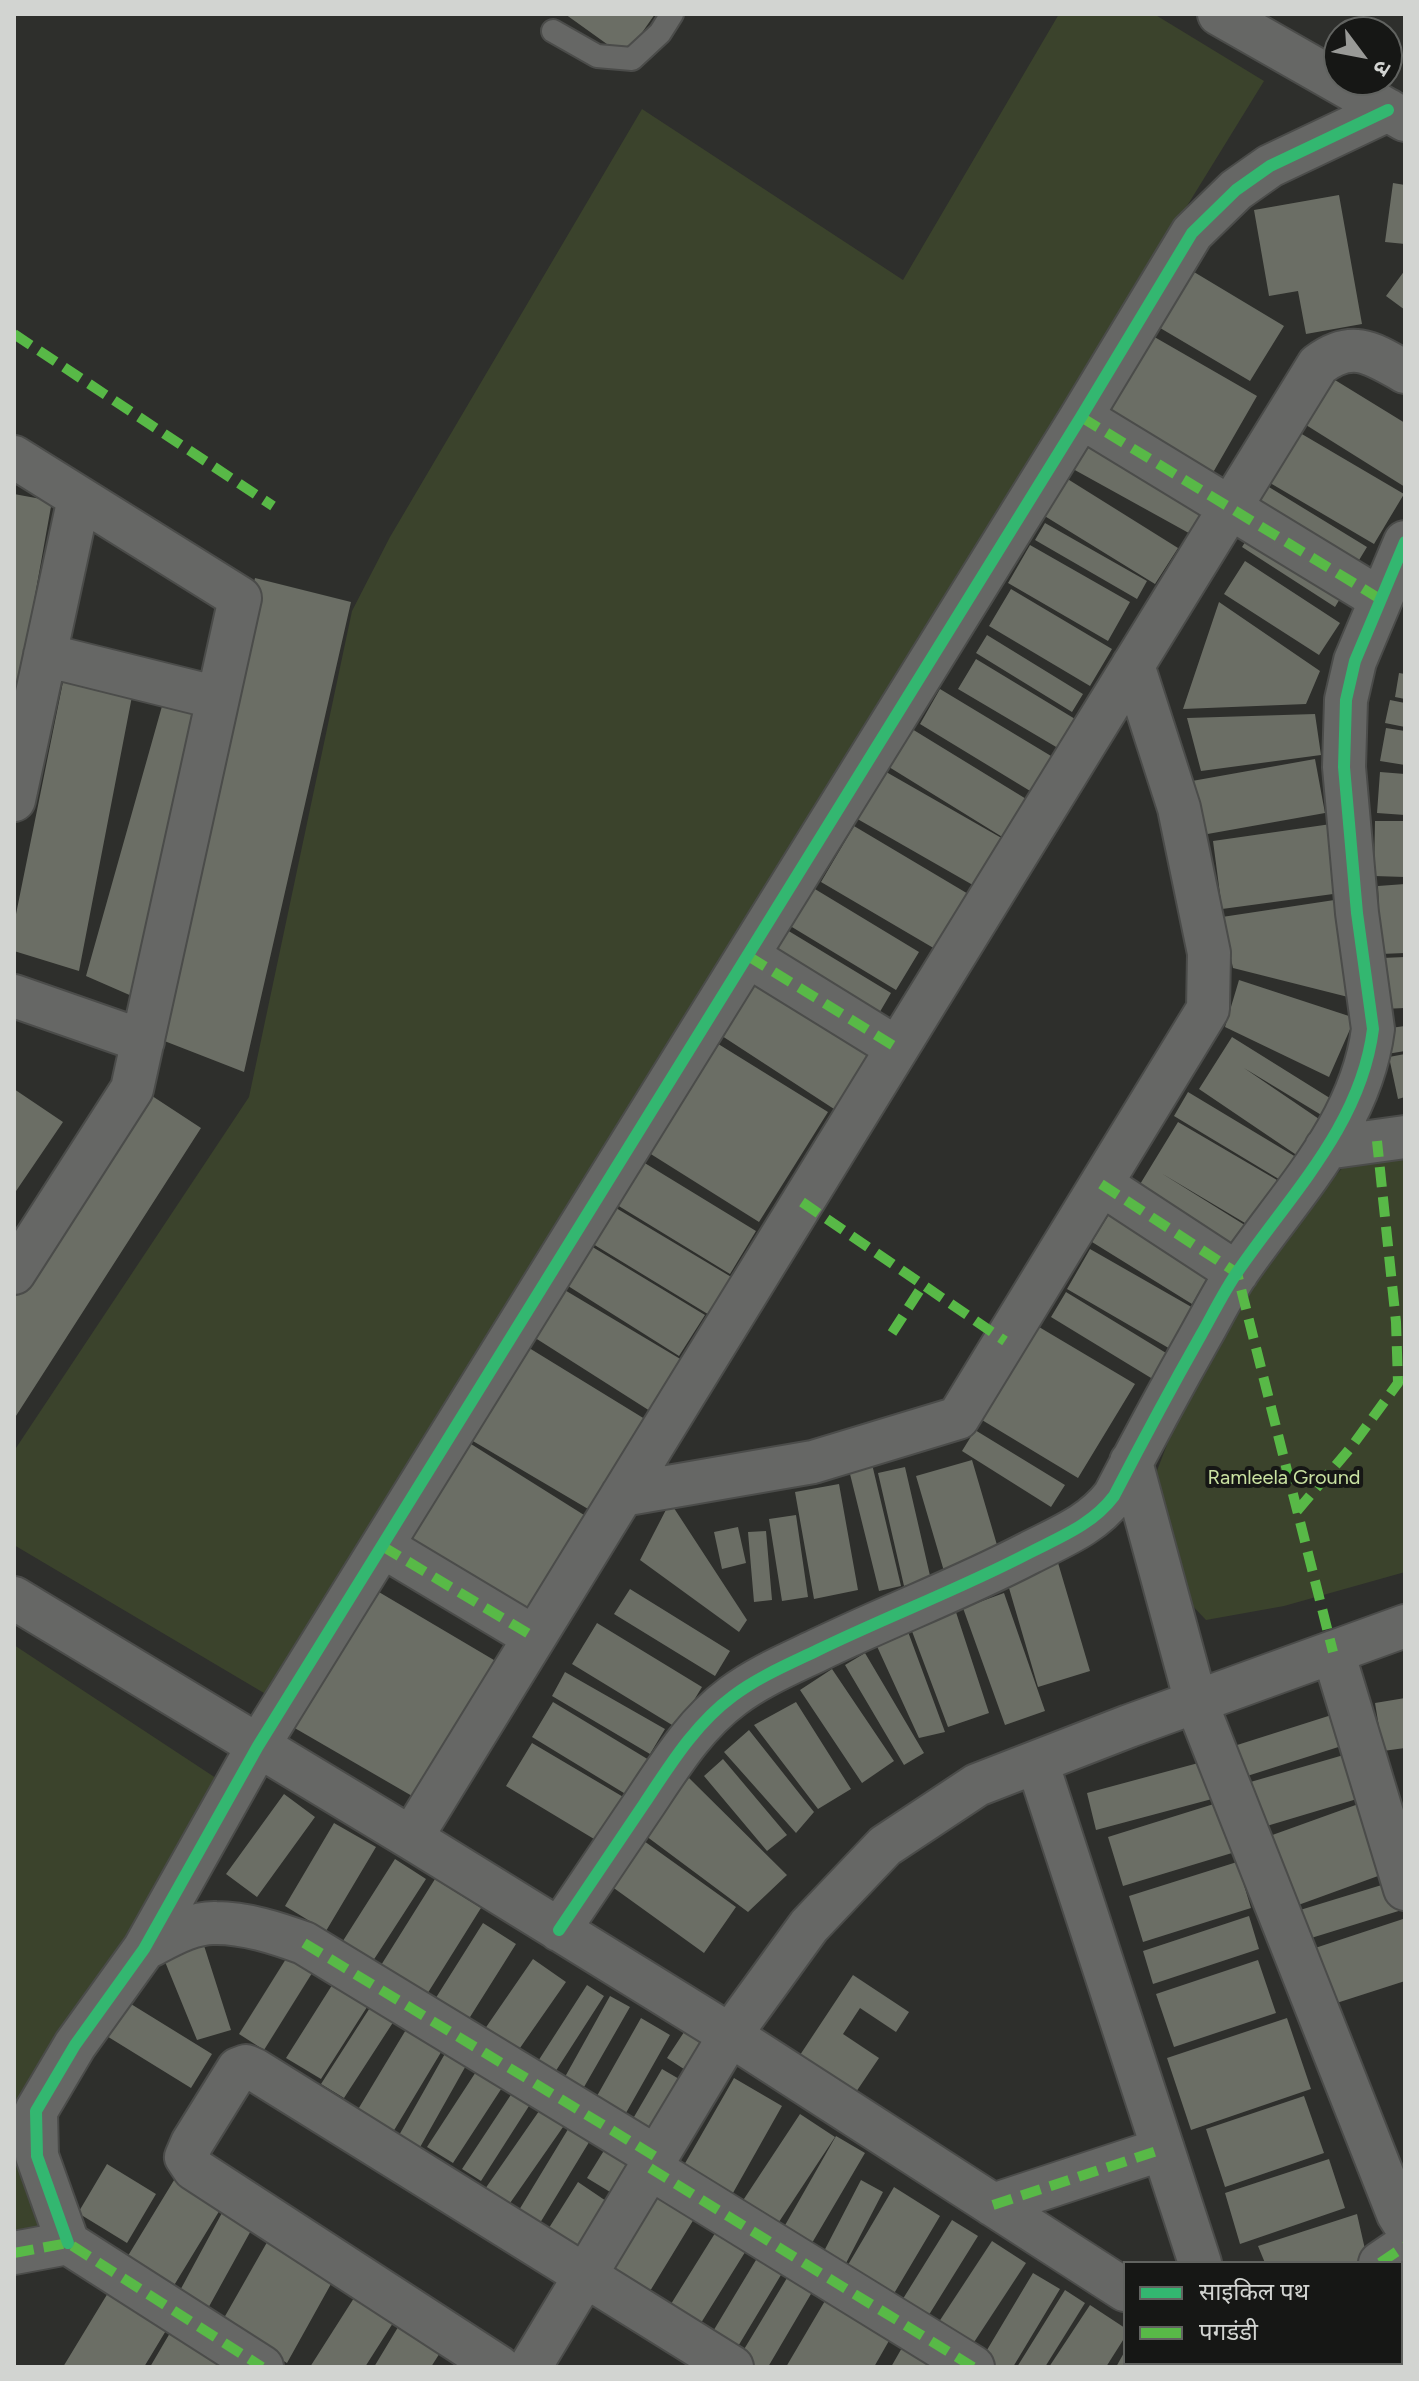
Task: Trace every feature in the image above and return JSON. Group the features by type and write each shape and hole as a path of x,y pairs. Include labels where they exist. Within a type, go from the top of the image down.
{"street":[{"path":"1219,14 1396,115"},
{"path":"262,2367 68,2243 37,2156 36,2111 75,2045 144,1949 258,1746 1192,233 1236,190 1270,166 1396,115"},
{"path":"411,1838 1318,365 1330,356 1358,350 1373,354 1405,372"},
{"path":"1081,417 1380,599"},
{"path":"14,457 240,598 132,1089 14,1273"},
{"path":"14,800 79,498"},
{"path":"559,1930 683,1746 708,1717 733,1695 871,1624 977,1579 1078,1528 1105,1508 1114,1496 1156,1413 1237,1273 1326,1148 1358,1088 1371,1047 1373,1029 1357,913 1344,767 1346,700 1355,661 1405,542"},
{"path":"45,655 218,698"},
{"path":"622,1495 813,1462 958,1418 1208,1009 1209,953 1179,808 1133,665"},
{"path":"748,956 897,1048"},
{"path":"14,996 143,1041"},
{"path":"1326,1148 1405,1137"},
{"path":"1101,1184 1237,1273"},
{"path":"1131,1462 1196,1702 1398,2214 1405,2225"},
{"path":"382,1546 534,1637"},
{"path":"14,1598 730,2035 1123,2289"},
{"path":"530,2367 730,2035 809,1926 885,1846 977,1785 1405,1626"},
{"path":"1333,1652 1405,1889"},
{"path":"1037,1762 1199,2261"},
{"path":"144,1949 181,1930 214,1922 263,1929 304,1943 973,2367"},
{"path":"499,2367 194,2169 186,2157 192,2143 238,2069 246,2066 255,2070 732,2367"},
{"path":"993,2205 1163,2149"},
{"path":"14,2253 68,2243"},
{"path":"1383,2261 1405,2246"}],"lane":[{"path":"553,31 597,56 632,59 660,33 672,14"}],"green space":[{"path":"1059,14 1154,14 1264,81 269,1696 14,1545 14,1451 249,1097 352,611 390,537 642,109 903,280"},
{"name":"Ramleela Ground","path":"1405,1143 1405,1572 1284,1606 1206,1620 1168,1580 1153,1481 1168,1442 1176,1409 1195,1365 1330,1182 1359,1149"},
{"path":"14,1645 225,1784 14,2128"},
{"path":"14,2132 53,2230 14,2240"}],"building":[{"path":"565,14 655,14 625,57"},
{"path":"1393,183 1405,185 1405,244 1385,242"},
{"path":"1339,195 1362,324 1306,334 1298,291 1269,296 1254,210"},
{"path":"1184,266 1284,326 1250,381 1150,322"},
{"path":"1405,270 1405,310 1386,296"},
{"path":"1151,335 1257,396 1207,483 1101,422"},
{"path":"1335,380 1405,423 1405,487 1306,425"},
{"path":"1295,430 1404,494 1374,544 1265,480"},
{"path":"1093,435 1215,503 1196,537 1073,469"},
{"path":"1066,478 1178,548 1155,584 1043,515"},
{"path":"1264,484 1367,547 1353,570 1250,507"},
{"path":"14,494 52,501 16,701 14,701"},
{"path":"1045,523 1147,581 1137,599 1035,540"},
{"path":"1254,528 1347,587 1335,607 1242,547"},
{"path":"1030,545 1130,602 1108,641 1008,583"},
{"path":"1245,561 1340,623 1319,655 1224,594"},
{"path":"255,578 351,602 244,1072 149,1035"},
{"path":"1011,589 1112,649 1090,686 989,626"},
{"path":"1219,602 1320,671 1306,704 1183,709"},
{"path":"987,635 1083,694 1072,712 976,653"},
{"path":"976,659 1085,725 1068,754 958,689"},
{"path":"66,667 134,686 79,971 14,951 14,924"},
{"path":"1399,673 1405,674 1405,699 1395,697"},
{"path":"940,689 1061,762 1040,797 920,724"},
{"path":"166,692 201,709 141,1000 86,976"},
{"path":"1390,700 1405,703 1405,727 1385,723"},
{"path":"1315,714 1321,755 1201,771 1187,718"},
{"path":"1386,728 1405,731 1405,765 1380,761"},
{"path":"912,729 1036,805 1012,843 889,767"},
{"path":"1315,759 1325,813 1202,835 1192,781"},
{"path":"874,765 1012,844 985,892 847,813"},
{"path":"1380,772 1405,774 1405,815 1377,813"},
{"path":"1375,821 1405,821 1405,877 1374,876"},
{"path":"1338,823 1348,892 1222,909 1213,841"},
{"path":"854,826 975,898 942,953 821,882"},
{"path":"805,883 919,952 896,990 782,921"},
{"path":"1405,884 1405,953 1381,954 1378,886"},
{"path":"1341,899 1356,999 1233,968 1222,917"},
{"path":"787,930 891,993 871,1027 767,963"},
{"path":"1405,957 1405,1008 1383,1009 1382,958"},
{"path":"758,975 873,1050 834,1109 719,1034"},
{"path":"1239,980 1355,1018 1329,1077 1225,1027"},
{"path":"1405,1026 1405,1051 1387,1054 1383,1029"},
{"path":"707,1037 828,1112 759,1222 638,1146"},
{"path":"1232,1037 1333,1100 1323,1116 1244,1068 1322,1121 1298,1156 1199,1089"},
{"path":"1405,1054 1405,1097 1398,1099 1389,1057"},
{"path":"14,1089 63,1122 14,1194"},
{"path":"143,1090 201,1128 14,1419 14,1291"},
{"path":"1188,1092 1296,1157 1282,1181 1174,1116"},
{"path":"1178,1122 1277,1180 1250,1226 1161,1173 1248,1227 1229,1258 1131,1199"},
{"path":"630,1154 756,1231 730,1274 604,1197"},
{"path":"1117,1201 1217,1263 1192,1304 1092,1242"},
{"path":"611,1205 733,1278 711,1316 588,1241"},
{"path":"581,1240 705,1315 679,1356 557,1279"},
{"path":"1090,1249 1195,1309 1172,1350 1067,1289"},
{"path":"558,1286 682,1360 650,1411 529,1334"},
{"path":"1066,1292 1171,1356 1156,1381 1051,1317"},
{"path":"1034,1324 1135,1384 1078,1478 977,1417"},
{"path":"521,1343 653,1424 600,1516 461,1434"},
{"path":"975,1430 1065,1485 1051,1507 962,1451"},
{"path":"463,1439 592,1520 529,1621 400,1540"},
{"path":"972,1460 1002,1562 946,1578 916,1476"},
{"path":"872,1464 901,1586 879,1591 849,1470"},
{"path":"905,1467 931,1580 904,1586 878,1473"},
{"path":"839,1484 858,1590 814,1599 795,1492"},
{"path":"670,1502 747,1620 739,1632 640,1560"},
{"path":"796,1515 808,1597 782,1601 769,1519"},
{"path":"738,1527 746,1563 722,1569 714,1532"},
{"path":"766,1531 772,1600 754,1602 748,1532"},
{"path":"1056,1556 1090,1671 1038,1687 1004,1571"},
{"path":"367,1585 499,1663 419,1800 286,1723"},
{"path":"630,1589 730,1651 715,1676 614,1614"},
{"path":"1004,1593 1045,1711 1005,1725 963,1608"},
{"path":"953,1603 989,1713 948,1727 907,1618"},
{"path":"597,1623 702,1687 677,1728 572,1664"},
{"path":"907,1629 945,1732 919,1738 875,1642"},
{"path":"865,1653 924,1753 904,1765 845,1665"},
{"path":"832,1669 894,1761 862,1783 800,1690"},
{"path":"565,1672 665,1729 650,1754 552,1696"},
{"path":"1405,1698 1405,1748 1383,1751 1375,1703"},
{"path":"553,1702 659,1766 637,1801 532,1737"},
{"path":"796,1702 851,1789 818,1809 754,1725"},
{"path":"1341,1712 1351,1743 1244,1777 1234,1746"},
{"path":"749,1730 814,1812 796,1833 724,1752"},
{"path":"532,1743 625,1798 599,1842 506,1786"},
{"path":"1354,1752 1367,1796 1260,1828 1247,1783"},
{"path":"723,1759 787,1835 767,1851 704,1776"},
{"path":"1202,1762 1212,1799 1096,1830 1087,1793"},
{"path":"689,1778 787,1875 748,1912 642,1833"},
{"path":"284,1794 315,1817 257,1897 226,1874"},
{"path":"1364,1802 1389,1872 1290,1908 1264,1838"},
{"path":"1217,1803 1232,1853 1123,1886 1108,1837"},
{"path":"334,1823 376,1847 326,1931 285,1906"},
{"path":"644,1841 736,1907 704,1953 611,1886"},
{"path":"395,1859 426,1879 371,1964 341,1944"},
{"path":"1237,1862 1251,1908 1143,1942 1129,1896"},
{"path":"435,1879 481,1908 424,1999 378,1970"},
{"path":"1398,1880 1405,1909 1295,1943 1287,1914"},
{"path":"1249,1916 1259,1949 1153,1984 1143,1951"},
{"path":"1403,1919 1405,1981 1321,2008 1303,1952"},
{"path":"483,1923 516,1944 465,2025 432,2004"},
{"path":"200,1933 231,2030 197,2040 159,1947"},
{"path":"294,1946 319,1962 264,2050 239,2034"},
{"path":"533,1959 566,1982 513,2058 480,2036"},
{"path":"1258,1960 1276,2013 1174,2047 1156,1994"},
{"path":"341,1971 376,1993 321,2079 286,2058"},
{"path":"853,1975 909,2012 896,2032 860,2008 843,2034 879,2058 856,2092 800,2055"},
{"path":"587,1985 604,1996 550,2080 533,2069"},
{"path":"380,1992 403,2007 344,2098 321,2084"},
{"path":"118,1996 212,2054 191,2088 97,2030"},
{"path":"610,1996 630,2007 580,2094 561,2084"},
{"path":"641,2018 670,2035 622,2120 593,2103"},
{"path":"1287,2018 1311,2089 1191,2130 1167,2058"},
{"path":"410,2023 446,2044 393,2132 357,2111"},
{"path":"690,2023 716,2040 693,2075 667,2058"},
{"path":"447,2050 468,2062 419,2149 398,2137"},
{"path":"483,2061 509,2077 453,2163 427,2147"},
{"path":"662,2069 686,2083 656,2136 631,2122"},
{"path":"734,2078 782,2106 729,2200 680,2172"},
{"path":"518,2084 536,2095 481,2181 462,2169"},
{"path":"1304,2096 1324,2153 1225,2187 1206,2129"},
{"path":"546,2101 570,2117 508,2206 485,2189"},
{"path":"800,2114 835,2137 773,2231 738,2208"},
{"path":"573,2121 594,2134 537,2228 516,2215"},
{"path":"836,2136 865,2153 812,2243 784,2227"},
{"path":"608,2144 641,2164 620,2198 587,2178"},
{"path":"1329,2159 1345,2208 1240,2244 1225,2193"},
{"path":"107,2164 156,2194 127,2243 78,2213"},
{"path":"182,2167 229,2195 170,2292 123,2264"},
{"path":"861,2180 883,2192 844,2267 822,2255"},
{"path":"578,2182 612,2205 581,2253 547,2231"},
{"path":"894,2187 940,2216 886,2307 842,2275"},
{"path":"659,2190 697,2214 644,2301 606,2277"},
{"path":"229,2200 259,2216 206,2312 177,2296"},
{"path":"1357,2214 1367,2258 1357,2261 1264,2261 1258,2246"},
{"path":"952,2220 978,2236 922,2326 896,2310"},
{"path":"722,2222 752,2241 696,2331 666,2312"},
{"path":"270,2237 336,2275 287,2363 220,2325"},
{"path":"992,2241 1026,2263 963,2359 929,2337"},
{"path":"765,2245 790,2260 734,2353 709,2338"},
{"path":"793,2268 818,2282 768,2367 746,2367 737,2361"},
{"path":"1033,2273 1060,2289 1013,2367 992,2367 981,2360"},
{"path":"114,2283 173,2319 144,2367 63,2367"},
{"path":"361,2287 400,2312 365,2367 310,2367"},
{"path":"1065,2290 1085,2303 1045,2367 1017,2367"},
{"path":"829,2294 894,2332 874,2367 786,2367"},
{"path":"1090,2305 1123,2327 1123,2340 1106,2367 1049,2367"},
{"path":"406,2314 448,2340 431,2367 374,2367"},
{"path":"177,2321 227,2351 217,2367 150,2367"},
{"path":"907,2339 954,2367 891,2367"},
{"path":"1123,2355 1123,2365 1193,2367 1116,2367"}],"marked path":[{"path":"14,334 273,506"},
{"path":"1081,417 1380,599"},
{"path":"748,956 897,1048"},
{"path":"1297,1511 1352,1446 1398,1383 1396,1322 1377,1141"},
{"path":"1101,1184 1237,1273 1333,1652"},
{"path":"802,1202 1005,1341"},
{"path":"892,1333 923,1285"},
{"path":"382,1546 534,1637"},
{"path":"304,1943 656,2157"},
{"path":"993,2205 1163,2149"},
{"path":"650,2168 973,2367"},
{"path":"14,2253 68,2243 262,2367"},
{"path":"1383,2261 1405,2246"}],"cycle path":[{"path":"68,2243 37,2156 36,2111 75,2045 144,1949 258,1746 1192,233 1236,190 1270,166 1388,110"},
{"path":"559,1930 684,1746 707,1719 733,1696 785,1666 977,1579 1052,1541 1086,1523 1105,1506 1114,1496 1228,1286 1339,1128 1366,1064 1373,1029 1357,913 1344,767 1346,700 1355,661 1405,542"}]}
